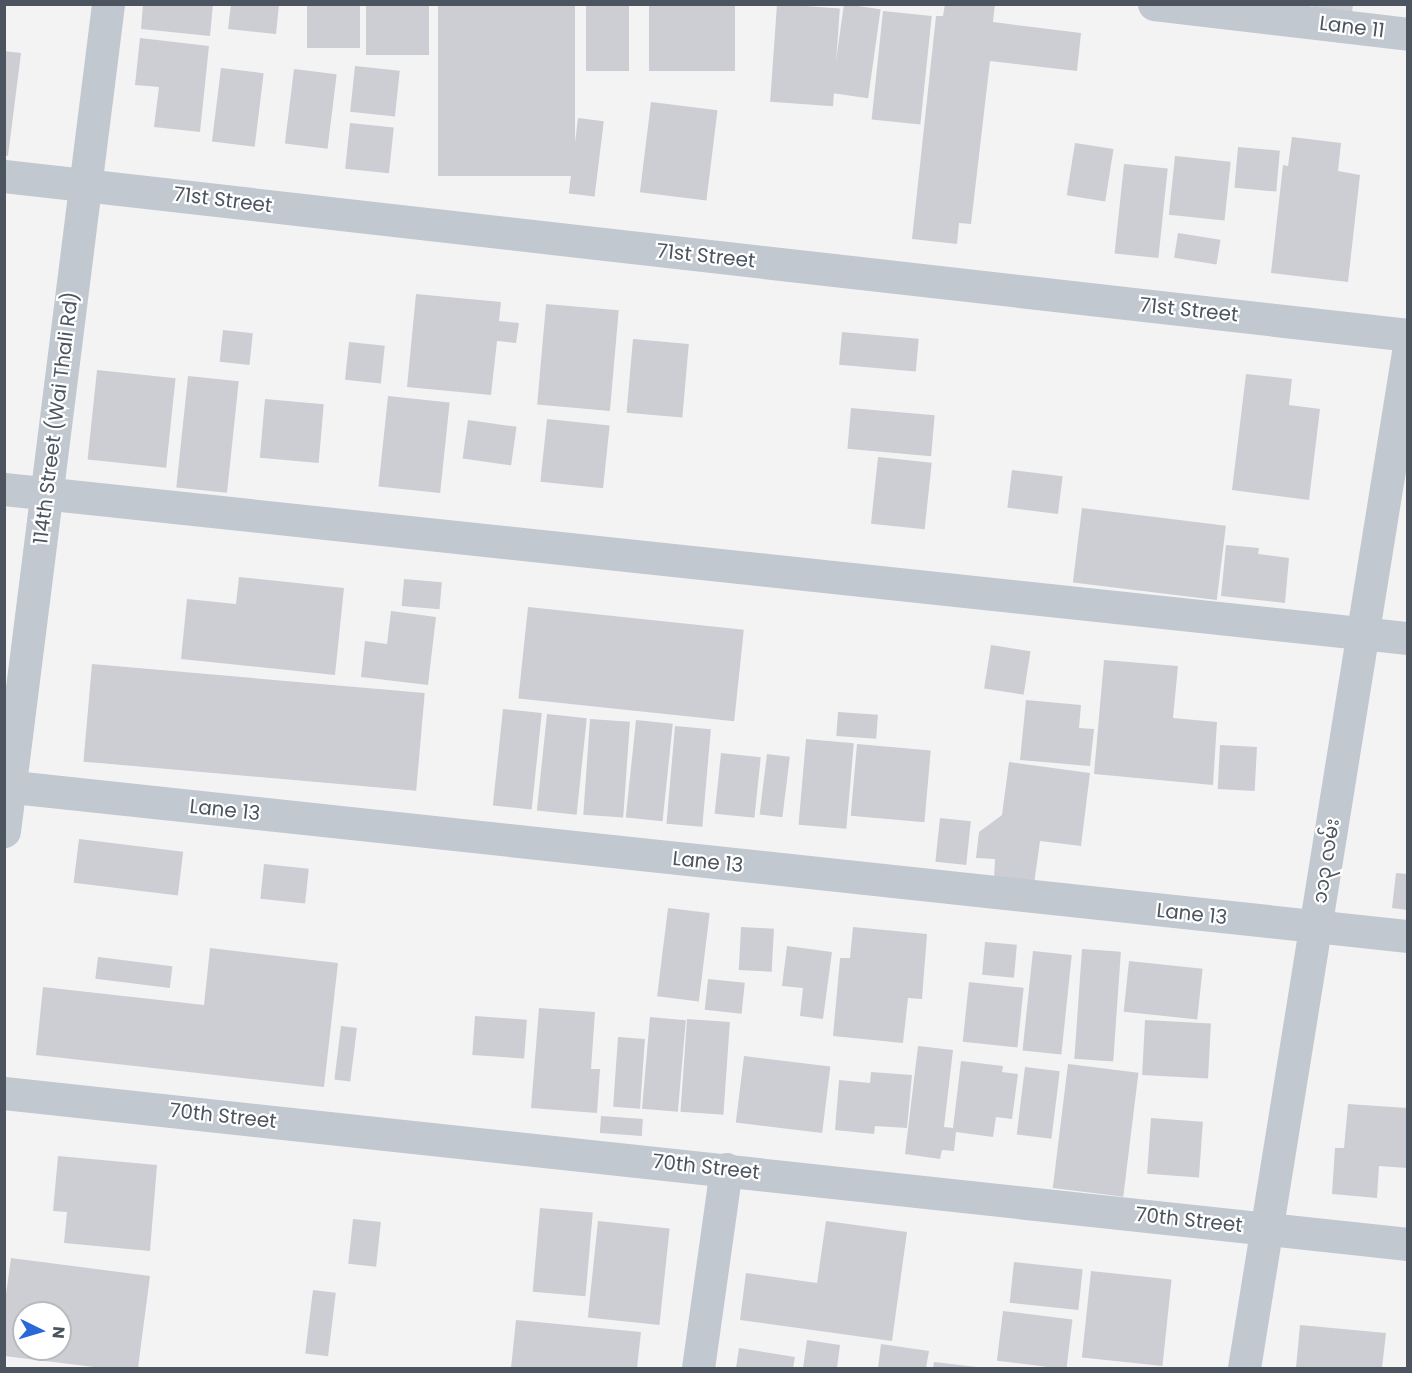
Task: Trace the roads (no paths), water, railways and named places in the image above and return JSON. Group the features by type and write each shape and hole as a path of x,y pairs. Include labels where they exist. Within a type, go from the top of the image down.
{"street":[{"name":"114th Street (Wai Thali Rd)","path":"4,831 7,787 87,185 108,4"},
{"name":"Lane 11","path":"1154,4 1407,34"},
{"name":"71st Street","path":"4,176 1407,335"},
{"name":"၁၁၃ လမ်း","path":"1244,1368 1407,352"},
{"path":"4,489 1407,638"},
{"name":"Lane 13","path":"7,787 1407,936"},
{"name":"70th Street","path":"4,1093 1407,1244"},
{"path":"698,1368 726,1169"}]}
